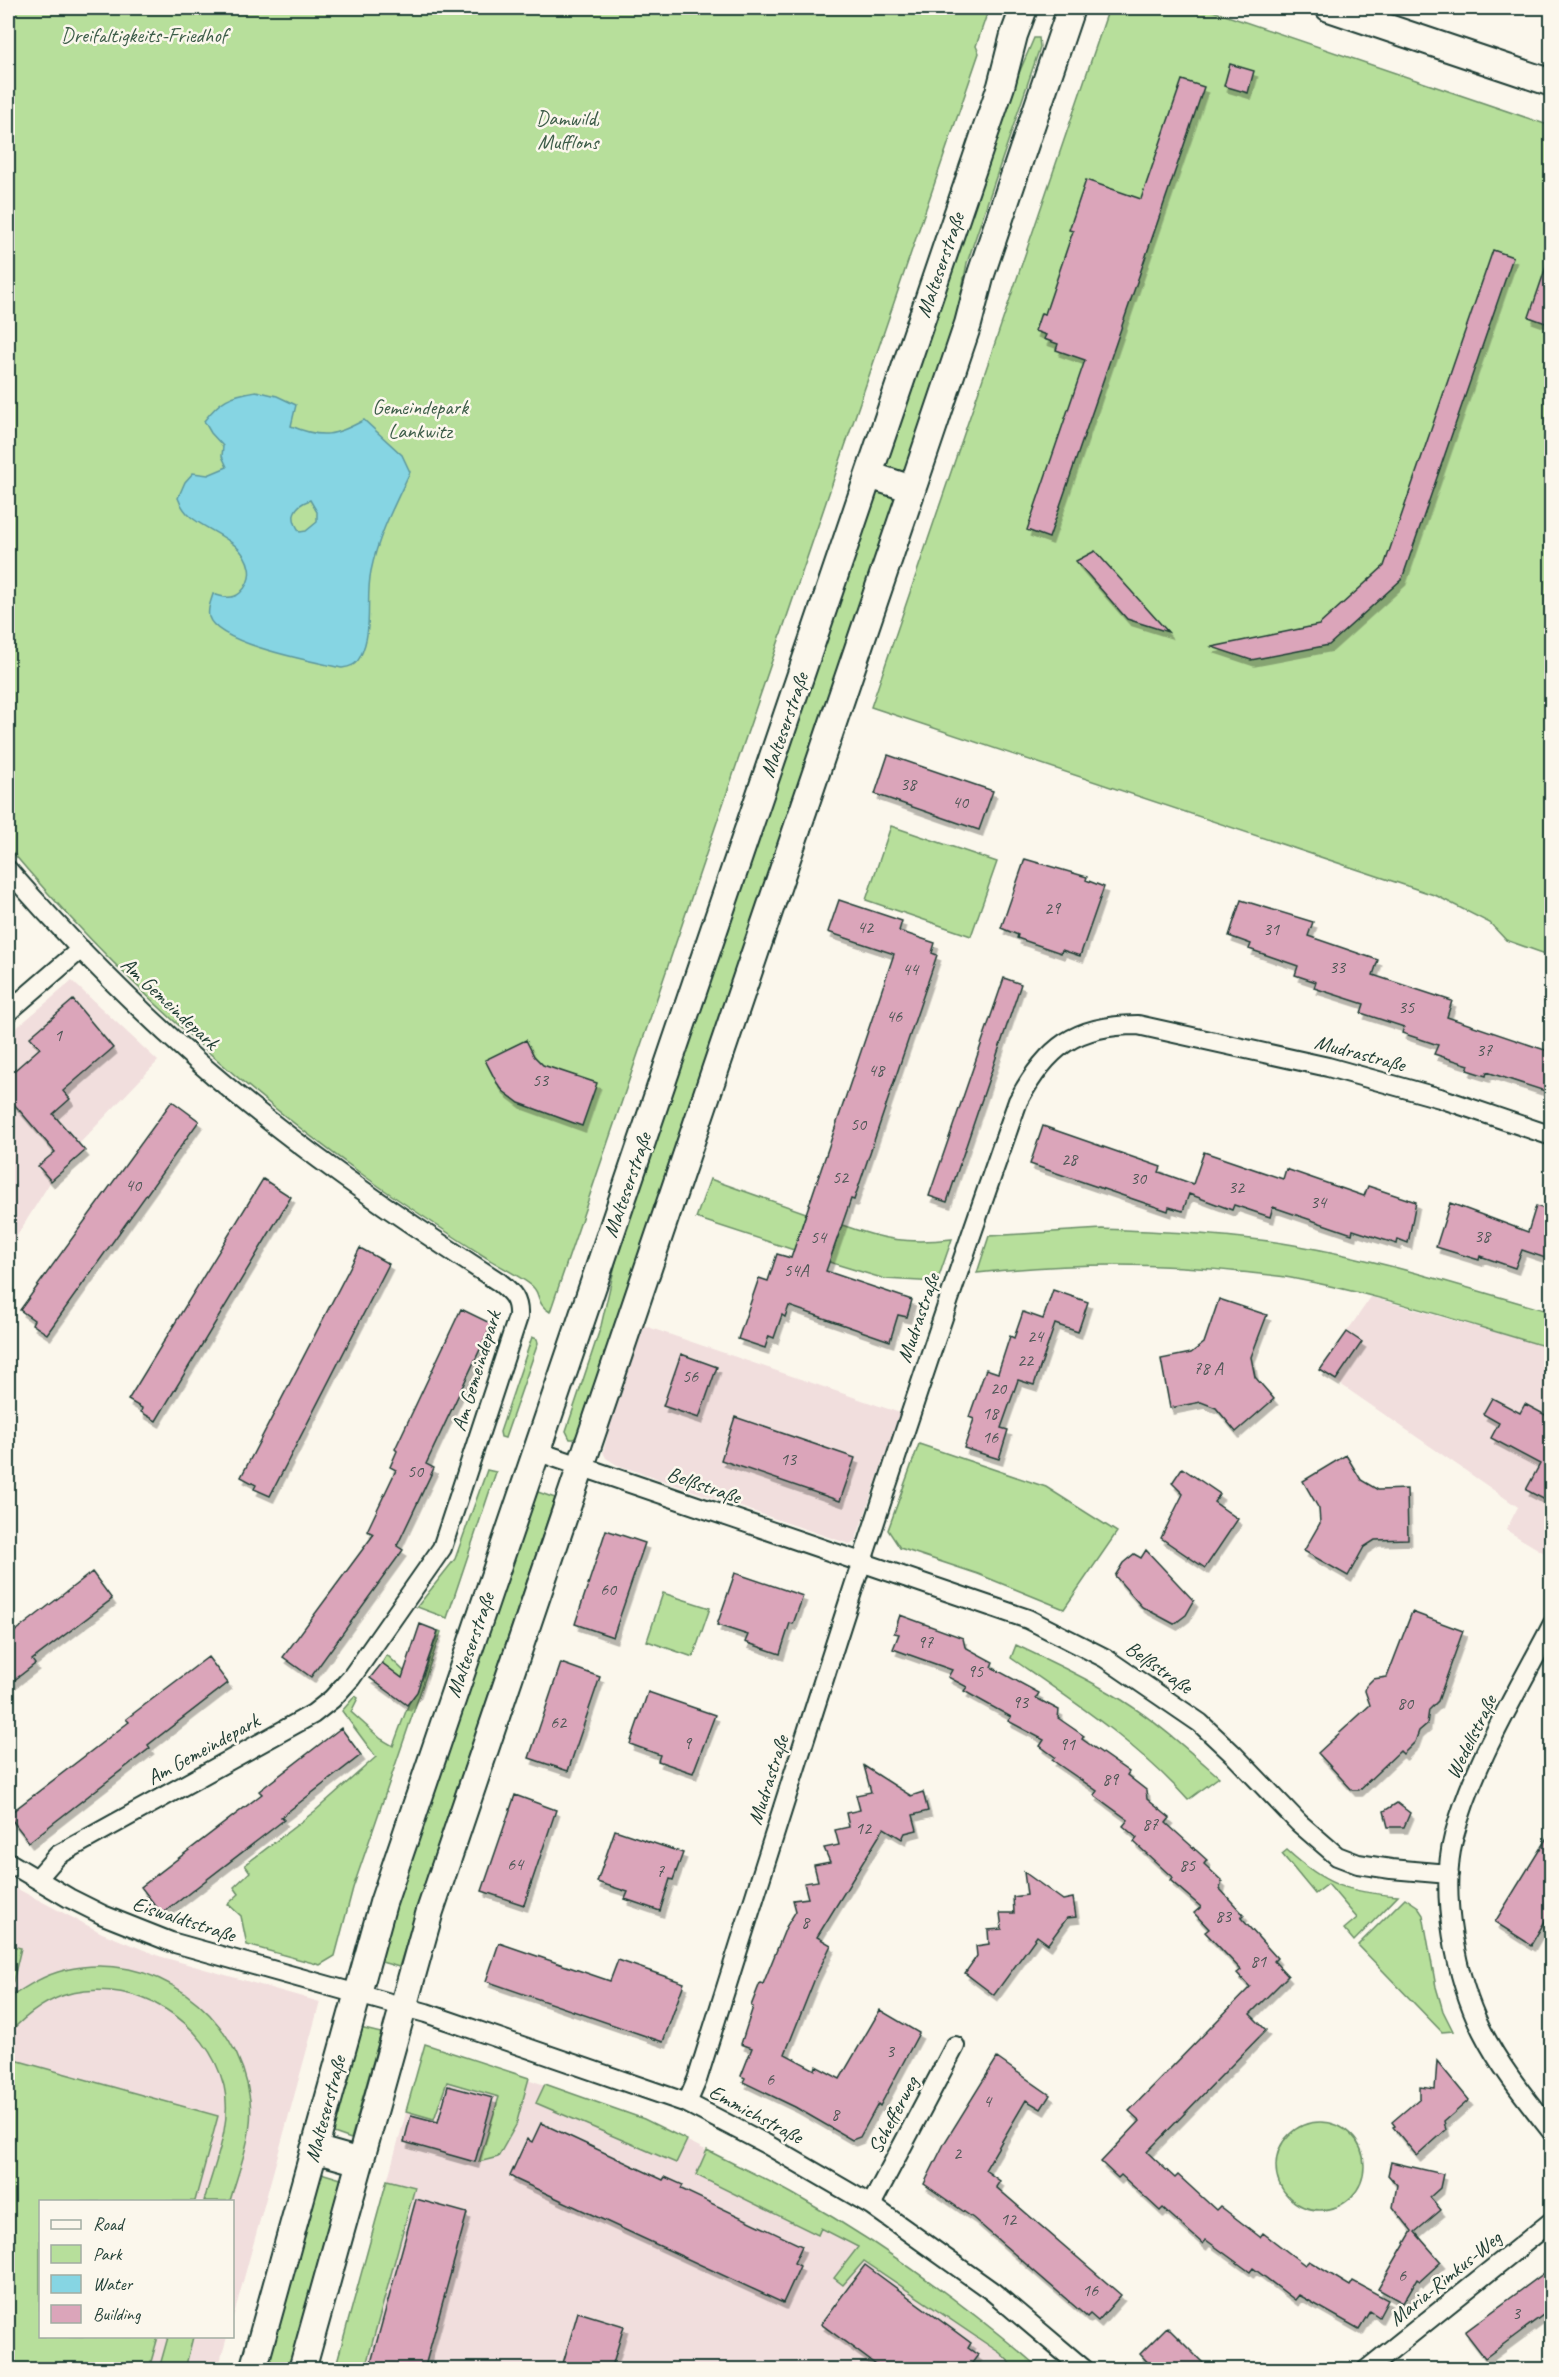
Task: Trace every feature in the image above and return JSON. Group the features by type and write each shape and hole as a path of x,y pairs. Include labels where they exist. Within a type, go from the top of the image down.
{"main road":[{"name":"Malteserstraße","path":"254,2370 384,1903 1001,86 1014,35 1024,8"},
{"name":"Malteserstraße","path":"302,2370 430,1911 968,324 981,274 1071,8"},
{"path":"1329,8 1551,83"},
{"path":"869,475 912,489"},
{"path":"314,2149 360,2162"}],"street":[{"name":"Am Gemeindepark","path":"8,870 81,949 158,1025 241,1097 384,1207 512,1292 518,1304 518,1317 442,1548 351,1678 332,1699 313,1714 58,1855 37,1879"},
{"path":"8,1012 81,949"},
{"name":"Mudrastraße","path":"687,2103 697,2080 910,1411 1018,1101 1033,1073 1053,1052 1078,1035 1114,1025 1158,1028 1328,1067 1440,1098 1551,1136"},
{"name":"Belßstraße","path":"536,1451 1028,1618 1105,1658 1200,1724 1233,1754 1299,1823 1337,1856 1369,1866 1449,1874"},
{"name":"Wedellstraße","path":"1449,1874 1454,1838 1464,1803 1481,1763 1551,1625"},
{"name":"Eiswaldtstraße","path":"8,1862 104,1915 171,1942 357,1994"},
{"path":"1449,1874 1449,1902 1455,1946 1470,2002 1486,2038 1517,2086 1551,2132"},
{"name":"Emmichstraße","path":"357,1994 426,2013 687,2103 766,2144 871,2205 993,2292 1085,2370"},
{"name":"Schefferweg","path":"871,2205 956,2046"},
{"name":"Maria-Rimkus-Weg","path":"1366,2370 1551,2221"}],"shaded area":[{"path":"72,981 158,1061 79,1144 85,1151 51,1181 8,1250 8,1035"},
{"path":"1371,1297 1551,1348 1551,1557 1506,1530 1518,1507 1320,1370"},
{"path":"639,1324 900,1413 855,1542 849,1544 617,1465 606,1458 603,1452 608,1434 602,1432"},
{"path":"8,1884 102,1933 159,1956 320,2002 234,2314 234,2200 39,2200 39,2338 227,2338 218,2369 8,2369"},
{"path":"425,2044 644,2119 793,2194 883,2250 969,2312 1040,2369 335,2370"}],"green space":[{"name":"Gemeindepark Lankwitz","path":"8,8 989,8 976,46 979,53 550,1312 543,1306 530,1284 370,1180 320,1144 225,1066 178,1025 90,939 8,847"},
{"path":"1109,8 1204,8 1551,126 1551,956 1506,940 1490,923 1437,896 871,707"},
{"path":"1034,38 1039,38 1040,47 967,263 955,325 905,473 902,475 888,472 884,466 1016,80"},
{"path":"878,490 896,496 896,499 577,1435 574,1439 570,1439 566,1431 601,1326 619,1248 875,492"},
{"path":"891,826 997,862 971,936 866,900"},
{"path":"710,1179 806,1213 794,1250 696,1218"},
{"path":"842,1225 896,1240 952,1239 937,1282 885,1279 829,1262"},
{"path":"1102,1229 1247,1238 1327,1251 1392,1266 1551,1312 1551,1348 1392,1302 1275,1276 1142,1265 1043,1267 977,1273 989,1236"},
{"path":"532,1337 537,1339 538,1343 505,1438 501,1437 500,1432"},
{"path":"919,1444 1046,1487 1117,1532 1064,1609 978,1574 900,1548 888,1530"},
{"path":"487,1470 496,1472 447,1618 417,1607 455,1559"},
{"path":"535,1491 555,1498 424,1886 399,1967 378,1961 403,1879"},
{"path":"663,1593 710,1608 693,1657 647,1641"},
{"path":"439,1631 441,1632 353,1888 335,1956 320,1965 247,1945 241,1916 228,1904 239,1894 234,1887 250,1872 245,1865 315,1811 376,1757 342,1711 355,1696 358,1698 351,1712 381,1739 393,1746 409,1703 418,1690 382,1663 387,1655 405,1672 422,1680"},
{"path":"1016,1645 1122,1700 1160,1727 1219,1777 1188,1800 1126,1741 1011,1658"},
{"path":"1287,1850 1313,1871 1338,1885 1364,1892 1398,1896 1354,1941 1344,1929 1357,1918 1328,1884 1315,1894 1282,1854"},
{"path":"1405,1898 1417,1906 1423,1915 1436,1987 1443,2011 1453,2031 1442,2032 1358,1945"},
{"path":"8,1945 21,1948 9,1998 50,1975 65,1970 97,1966 129,1969 159,1979 186,1994 210,2015 229,2040 242,2068 250,2100 248,2138 230,2200 204,2200 221,2144 226,2100 224,2086 215,2062 186,2024 166,2010 144,1999 121,1992 96,1990 72,1993 53,1999 29,2015 8,2034"},
{"path":"360,2028 381,2033 351,2139 331,2132"},
{"path":"425,2044 529,2078 516,2125 498,2157 479,2162 499,2097 447,2082 434,2119 406,2111"},
{"path":"8,2058 218,2116 195,2200 39,2200 39,2338 158,2338 149,2369 8,2369"},
{"path":"545,2084 644,2119 687,2140 676,2163 536,2103"},
{"path":"1320,2122 1345,2129 1357,2141 1364,2166 1357,2191 1345,2203 1320,2210 1295,2203 1283,2191 1276,2166 1283,2141 1295,2129"},
{"path":"707,2150 772,2182 858,2233 921,2275 1040,2369 1017,2369 1000,2353 864,2261 843,2285 834,2278 858,2247 821,2228 818,2235 696,2175"},
{"path":"321,2173 341,2179 288,2369 265,2370"},
{"path":"387,2180 415,2187 365,2369 335,2369"},
{"path":"168,2338 193,2338 185,2369 159,2369"}],"water":[{"path":"256,391 277,396 296,405 291,426 311,433 328,434 345,430 364,420 402,455 410,472 378,545 369,582 367,636 360,657 350,666 342,668 247,643 229,636 216,627 209,617 213,594 230,597 240,593 248,582 249,568 246,559 233,544 191,517 178,498 185,482 193,473 208,475 227,467 222,456 223,446 204,421 221,403","holes":["310,500 317,512 317,522 306,531 300,532 294,517 296,509"]}],"building":[{"path":"1230,64 1254,71 1248,93 1224,86"},
{"path":"1182,80 1204,87 1049,538 1027,530 1085,360 1056,350 1058,344 1044,339 1046,335 1035,331 1041,313 1045,314 1073,231 1069,230 1086,180 1141,199"},
{"path":"1493,250 1513,257 1402,579 1329,645 1251,660 1212,647 1319,625 1384,566"},
{"path":"1548,261 1551,262 1551,325 1529,317"},
{"path":"1095,551 1168,632 1127,619 1076,561"},
{"path":"888,755 993,791 979,830 875,794"},
{"path":"1025,859 1087,877 1086,880 1104,887 1080,956 1062,950 1061,953 1017,938 1018,935 1001,928"},
{"path":"839,900 902,921 899,931 935,943 932,953 937,955 854,1200 851,1199 826,1271 912,1300 907,1317 898,1315 890,1341 789,1306 785,1317 782,1315 774,1338 769,1336 765,1348 738,1339 759,1278 768,1281 777,1254 791,1258 894,954 828,932"},
{"path":"1241,900 1313,922 1308,936 1378,960 1373,975 1452,1001 1447,1017 1551,1052 1551,1093 1487,1072 1486,1076 1467,1070 1469,1065 1434,1054 1438,1045 1402,1033 1404,1027 1361,1013 1364,1004 1314,988 1316,982 1295,975 1298,966 1249,949 1251,944 1229,936"},
{"path":"1004,978 1021,984 947,1202 929,1196"},
{"path":"73,1000 113,1048 63,1091 70,1099 53,1114 85,1151 51,1181 38,1166 55,1152 8,1097 8,1076 40,1048 30,1037"},
{"path":"526,1040 534,1056 543,1065 597,1083 582,1126 519,1103 503,1091 497,1083 485,1060"},
{"path":"172,1101 199,1121 47,1334 32,1324 34,1320 20,1310"},
{"path":"1043,1126 1161,1167 1159,1172 1193,1184 1204,1152 1283,1179 1286,1169 1364,1196 1368,1186 1416,1202 1408,1243 1398,1239 1397,1244 1353,1230 1352,1234 1273,1207 1270,1217 1234,1205 1232,1210 1189,1194 1183,1211 1169,1207 1168,1211 1030,1164"},
{"path":"263,1179 291,1197 156,1421 141,1412 142,1408 128,1400"},
{"path":"1450,1203 1528,1232 1536,1206 1551,1211 1551,1260 1522,1250 1515,1268 1480,1256 1479,1260 1436,1247"},
{"path":"360,1248 389,1264 270,1496 254,1489 256,1485 241,1477"},
{"path":"1053,1290 1088,1302 1078,1332 1055,1324 1034,1385 1018,1380 1001,1428 1008,1430 999,1459 964,1448 974,1419 969,1417 986,1369 998,1373 1010,1336 1014,1338 1023,1312 1043,1319"},
{"path":"1219,1299 1267,1315 1251,1357 1255,1377 1274,1399 1236,1432 1216,1408 1201,1402 1170,1408 1161,1359 1191,1353 1204,1343"},
{"path":"461,1309 492,1324 426,1464 434,1468 397,1546 403,1550 311,1677 283,1657 374,1534 367,1531 396,1470 390,1467 397,1451 395,1449"},
{"path":"1347,1332 1362,1342 1336,1380 1320,1370"},
{"path":"681,1354 717,1367 699,1418 663,1406"},
{"path":"1492,1398 1520,1413 1525,1404 1551,1418 1551,1503 1526,1490 1540,1464 1491,1438 1499,1423 1483,1414"},
{"path":"735,1417 855,1458 840,1501 721,1460"},
{"path":"1346,1455 1361,1480 1378,1490 1407,1489 1408,1539 1375,1540 1364,1547 1348,1576 1304,1551 1320,1523 1319,1509 1303,1481"},
{"path":"1182,1468 1220,1494 1214,1502 1238,1519 1205,1568 1161,1538 1183,1494 1172,1483"},
{"path":"606,1530 645,1543 613,1637 575,1624"},
{"path":"1146,1550 1194,1601 1186,1615 1174,1624 1142,1607 1115,1576 1123,1563 1134,1554 1141,1558"},
{"path":"92,1572 112,1599 32,1660 35,1664 8,1685 8,1637"},
{"path":"735,1573 803,1596 793,1624 790,1623 780,1654 745,1642 748,1635 717,1625"},
{"path":"1412,1612 1463,1631 1438,1701 1429,1710 1427,1724 1419,1731 1415,1742 1403,1754 1400,1751 1359,1790 1352,1790 1318,1753 1370,1705 1365,1691 1366,1686 1373,1679 1387,1677"},
{"path":"900,1615 963,1638 965,1647 993,1662 991,1667 1039,1693 1036,1698 1059,1710 1058,1718 1084,1736 1082,1739 1129,1772 1127,1775 1146,1790 1147,1799 1170,1818 1166,1823 1207,1860 1204,1864 1222,1881 1220,1889 1244,1915 1241,1918 1277,1958 1274,1961 1288,1976 1250,2014 1266,2030 1147,2152 1175,2178 1178,2175 1216,2210 1220,2206 1260,2237 1263,2233 1305,2265 1309,2261 1350,2286 1353,2281 1388,2300 1379,2317 1370,2311 1359,2329 1299,2295 1295,2300 1253,2268 1250,2272 1206,2240 1203,2244 1163,2208 1160,2211 1121,2175 1118,2178 1101,2162 1140,2121 1129,2111 1250,1987 1237,1973 1241,1970 1205,1932 1209,1929 1194,1913 1201,1907 1170,1880 1172,1877 1134,1842 1137,1838 1123,1826 1128,1820 1094,1795 1097,1791 1052,1760 1055,1757 1040,1746 1044,1740 1008,1721 1011,1717 964,1691 967,1687 948,1677 952,1670 893,1649 899,1634 894,1633"},
{"path":"420,1624 438,1631 417,1692 407,1705 370,1678 382,1663 402,1678"},
{"path":"208,1657 228,1683 148,1745 150,1748 29,1842 8,1815 129,1722 126,1719"},
{"path":"561,1663 600,1677 568,1771 529,1758"},
{"path":"648,1692 715,1715 693,1773 658,1761 660,1755 630,1744"},
{"path":"341,1728 361,1755 281,1817 284,1820 162,1914 141,1887 262,1794 259,1791"},
{"path":"864,1766 911,1796 923,1792 928,1811 913,1815 917,1830 905,1833 902,1839 884,1828 817,1937 831,1945 785,2054 815,2070 816,2066 840,2079 880,2010 919,2033 880,2106 878,2104 860,2137 852,2140 795,2107 743,2082 745,2078 741,2076 752,2048 741,2044 760,1983 763,1984 786,1927 796,1911 793,1900 808,1898 804,1883 818,1881 814,1865 830,1862 824,1848 839,1845 835,1830 849,1827 846,1813 860,1810 856,1795 871,1792"},
{"path":"515,1795 556,1810 524,1905 482,1891"},
{"path":"1397,1803 1410,1813 1404,1827 1388,1827 1384,1811"},
{"path":"615,1830 683,1853 673,1880 670,1879 660,1911 625,1899 628,1892 597,1882"},
{"path":"1551,1831 1551,1911 1531,1945 1495,1922"},
{"path":"1024,1872 1063,1900 1073,1898 1076,1917 1067,1918 1048,1944 1037,1936 994,1995 965,1973 977,1956 976,1946 989,1944 988,1930 1002,1929 1000,1913 1014,1913 1013,1897 1027,1895"},
{"path":"499,1943 610,1981 618,1960 684,1983 663,2042 486,1981"},
{"path":"997,2058 1050,2095 1041,2109 1026,2100 985,2170 1000,2181 996,2187 1121,2295 1098,2321 1090,2314 1087,2317 973,2218 924,2184 945,2142"},
{"path":"1437,2061 1469,2100 1444,2122 1446,2130 1417,2156 1393,2127 1395,2126 1392,2122 1420,2098 1420,2087 1435,2089"},
{"path":"448,2086 493,2098 475,2162 404,2142 411,2115 438,2122"},
{"path":"541,2123 663,2180 665,2177 683,2185 681,2189 802,2246 794,2263 800,2266 783,2303 510,2176 527,2139 532,2142"},
{"path":"1391,2162 1443,2174 1440,2188 1430,2197 1441,2210 1415,2232 1441,2262 1420,2281 1417,2279 1403,2303 1378,2289 1412,2231 1393,2207 1397,2185 1388,2175"},
{"path":"416,2199 467,2213 456,2254 424,2370 369,2370"},
{"path":"865,2265 971,2343 968,2348 978,2355 967,2370 883,2370 821,2324"},
{"path":"1551,2268 1551,2309 1485,2358 1465,2332"},
{"path":"578,2312 624,2326 611,2370 561,2370"},
{"path":"1167,2327 1210,2370 1155,2370 1140,2354"}],"park label":[{"name":"Dreifaltigkeits-Friedhof","path":"144,35"},
{"name":"Damwild, Mufflons","path":"568,130"}]}
